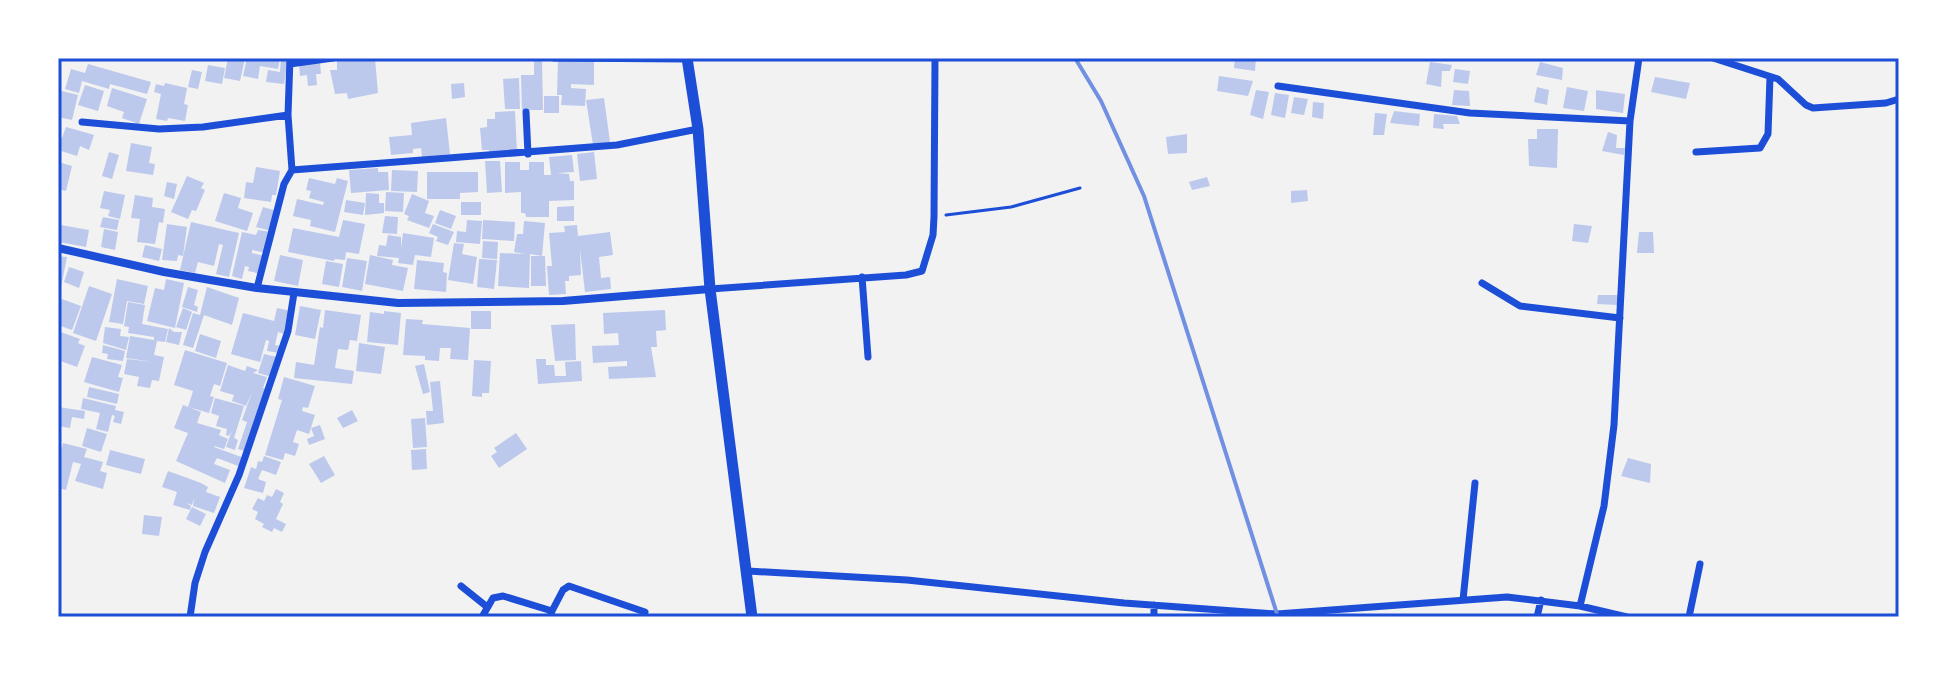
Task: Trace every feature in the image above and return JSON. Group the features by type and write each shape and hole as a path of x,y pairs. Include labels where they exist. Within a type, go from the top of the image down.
{"highway":[{"path":"687,58 698,129 710,289 752,617"}],"street":[{"path":"257,288 284,184 292,170 288,115 290,61 333,58"},
{"path":"554,58 687,58"},
{"path":"58,248 164,272 257,288 398,303 577,300 906,275 922,271 933,235 935,58"},
{"path":"1580,606 1604,506 1614,425 1630,121 1639,58"},
{"path":"1713,58 1778,79 1813,108 1886,103 1899,99"},
{"path":"1696,152 1760,148 1768,134 1770,77"},
{"path":"1278,86 1470,113 1630,121"},
{"path":"526,112 528,154"},
{"path":"82,122 159,129 203,127 288,115"},
{"path":"292,170 528,154 617,145 698,129"},
{"path":"862,277 868,357"},
{"path":"1482,283 1520,306 1620,318"},
{"path":"190,617 198,573 239,475 288,331 294,293"},
{"path":"1463,600 1475,483"},
{"path":"1689,617 1700,564"},
{"path":"748,571 907,580 1154,605 1291,615 1507,597 1580,606 1627,617"},
{"path":"461,586 486,606"},
{"path":"482,617 493,598 503,596 551,614 563,590 573,586 645,612"},
{"path":"1537,617 1541,600"},
{"path":"1154,605 1154,617"}],"path":[{"path":"934,217 1011,207 1080,188"}],"building":[{"path":"228,58 245,58 240,81 224,78"},
{"path":"247,58 280,58 278,69 260,66 258,79 243,76"},
{"path":"281,58 288,58 284,84 266,82 268,70 280,72"},
{"path":"375,58 378,93 348,99 347,93 335,94 330,70 337,70 337,61"},
{"path":"1235,58 1256,58 1255,71 1234,68"},
{"path":"534,60 542,60 543,110 522,110 521,75 534,75"},
{"path":"558,60 594,61 594,85 571,84 571,88 586,89 585,106 561,105 562,95 557,95"},
{"path":"320,62 321,74 316,74 317,85 308,86 307,75 300,76 299,64"},
{"path":"1430,62 1452,65 1450,71 1442,71 1441,87 1426,84"},
{"path":"1540,62 1563,68 1562,80 1536,75"},
{"path":"88,64 151,82 147,94 110,84 109,89 82,81 79,93 65,89 71,69 85,73"},
{"path":"208,65 225,68 222,84 205,81"},
{"path":"1455,69 1470,71 1468,84 1453,82"},
{"path":"192,70 202,72 198,89 188,87"},
{"path":"1219,76 1253,81 1248,96 1217,91"},
{"path":"1655,77 1690,83 1686,99 1651,92"},
{"path":"519,78 520,109 505,109 503,79"},
{"path":"165,83 187,88 185,121 156,119 161,94 154,92 156,84 164,86"},
{"path":"464,83 465,97 452,99 451,84"},
{"path":"85,85 104,91 98,111 78,105"},
{"path":"1537,87 1549,90 1547,105 1534,102"},
{"path":"1567,87 1588,91 1584,111 1563,108"},
{"path":"112,88 147,99 139,124 122,118 124,112 107,106"},
{"path":"58,90 78,95 72,120 58,117"},
{"path":"1256,90 1269,92 1263,119 1250,115"},
{"path":"1454,90 1469,91 1470,106 1452,105"},
{"path":"1596,90 1625,94 1623,113 1596,109"},
{"path":"1275,93 1289,95 1285,118 1271,115"},
{"path":"544,96 559,96 559,113 544,113"},
{"path":"1294,97 1308,99 1304,115 1291,113"},
{"path":"604,98 610,142 593,145 586,100"},
{"path":"1313,102 1324,103 1323,119 1312,117"},
{"path":"515,111 517,152 489,153 489,150 482,150 480,128 487,127 487,119 495,119 495,112"},
{"path":"1394,111 1420,114 1419,126 1390,123"},
{"path":"1375,113 1387,114 1384,135 1373,135"},
{"path":"1434,114 1457,116 1460,124 1443,124 1444,129 1433,128"},
{"path":"446,118 450,154 422,157 421,148 413,149 413,153 391,155 389,137 412,135 411,123"},
{"path":"66,127 94,135 89,150 80,146 77,156 58,150 58,137 62,138"},
{"path":"1537,129 1558,129 1557,168 1529,166 1528,139 1537,139"},
{"path":"1608,132 1617,135 1616,148 1625,148 1624,155 1602,151"},
{"path":"1187,134 1187,153 1168,154 1166,137"},
{"path":"131,143 152,147 149,163 155,164 153,175 126,171"},
{"path":"109,152 119,155 112,179 102,176"},
{"path":"594,152 597,179 580,181 577,154"},
{"path":"572,155 574,172 557,173 569,174 570,181 574,181 574,200 549,201 549,217 526,217 525,213 521,213 521,192 505,193 505,162 520,162 520,170 529,170 529,162 544,162 544,175 551,175 549,157"},
{"path":"485,161 500,161 502,192 487,193"},
{"path":"58,162 72,166 66,191 58,189"},
{"path":"256,167 280,171 276,195 272,195 271,202 244,198 246,182 253,183"},
{"path":"378,168 378,172 388,172 389,190 351,193 349,170"},
{"path":"392,170 418,171 417,192 391,191"},
{"path":"427,172 478,172 478,192 460,193 460,199 427,199"},
{"path":"187,176 204,183 201,188 205,190 196,211 192,210 188,219 171,212"},
{"path":"1207,177 1210,186 1192,190 1189,182"},
{"path":"309,178 335,184 337,178 348,181 335,232 310,226 311,220 293,216 297,199 323,205 324,202 309,198 311,191 306,190"},
{"path":"167,182 177,184 174,199 164,196"},
{"path":"1307,190 1308,201 1291,203 1291,191"},
{"path":"104,191 125,195 120,219 108,216 110,210 100,208"},
{"path":"386,192 404,193 403,212 385,211"},
{"path":"224,193 241,198 238,208 253,213 247,231 215,221"},
{"path":"366,193 379,194 379,203 384,203 384,213 365,215"},
{"path":"412,194 429,201 425,213 434,216 429,228 407,220 409,216 404,214"},
{"path":"135,195 153,198 152,207 165,209 155,244 137,242 140,219 131,218"},
{"path":"346,200 365,203 363,215 344,212"},
{"path":"461,202 481,202 481,215 461,215"},
{"path":"574,206 574,221 557,221 557,207"},
{"path":"263,207 277,211 271,231 256,227"},
{"path":"440,210 456,216 451,229 435,223"},
{"path":"385,216 398,217 397,234 382,233"},
{"path":"103,217 119,220 117,230 100,227"},
{"path":"343,220 365,224 359,254 346,252 345,260 334,261 288,252 293,228 339,237"},
{"path":"467,220 482,221 480,244 456,242 457,231 466,232"},
{"path":"483,220 515,222 514,241 482,239"},
{"path":"524,221 545,223 542,256 530,254 529,288 498,286 500,253 525,254 514,252 517,234 523,234"},
{"path":"191,222 239,233 229,277 216,274 223,245 219,244 214,266 198,262 195,273 180,270"},
{"path":"167,224 187,227 183,256 178,255 177,261 162,260"},
{"path":"433,224 454,232 448,245 436,241 438,237 429,233"},
{"path":"1574,224 1592,226 1588,243 1572,241"},
{"path":"61,225 89,230 86,247 59,242"},
{"path":"577,225 578,236 610,232 613,255 599,257 601,278 610,277 611,289 585,292 580,249 581,275 569,276 569,281 565,281 566,294 549,295 547,266 552,266 549,233 565,232 564,226"},
{"path":"104,229 118,232 115,250 101,247"},
{"path":"258,230 271,232 266,253 252,250 252,253 265,256 261,274 248,271 249,267 245,266 242,279 232,276 242,232 256,235"},
{"path":"1639,232 1653,232 1654,253 1637,253"},
{"path":"403,233 434,238 431,257 415,255 413,265 398,263 399,258 377,256 379,245 386,246 388,235 401,237 401,248"},
{"path":"483,241 498,242 497,259 482,258"},
{"path":"454,243 464,244 462,254 477,257 473,284 448,280"},
{"path":"145,245 162,249 159,261 142,257"},
{"path":"280,255 303,260 298,286 274,281"},
{"path":"370,255 393,260 392,265 408,268 403,291 365,284"},
{"path":"58,256 67,257 61,287 58,286"},
{"path":"531,256 545,256 546,286 531,286"},
{"path":"347,258 367,261 362,291 342,287"},
{"path":"479,259 497,260 494,289 477,287"},
{"path":"417,260 444,263 446,292 414,289"},
{"path":"326,261 343,264 339,287 322,284"},
{"path":"69,267 84,272 79,288 64,282"},
{"path":"117,279 148,286 144,304 127,301 123,324 109,322"},
{"path":"166,279 184,283 175,328 147,321 155,288 164,290"},
{"path":"89,286 112,294 96,341 73,333"},
{"path":"188,287 198,290 194,305 198,307 197,312 182,307"},
{"path":"207,287 239,298 232,325 204,315 193,348 183,345 193,313 200,315"},
{"path":"1598,295 1618,295 1618,305 1597,304"},
{"path":"62,299 81,306 72,330 58,325"},
{"path":"128,302 145,305 142,324 168,329 165,342 157,341 154,355 164,357 159,381 152,380 150,388 137,386 139,377 124,374 127,359 154,362 126,358 130,336 154,340 154,337 128,333 129,327 124,326"},
{"path":"300,306 321,310 315,339 295,335"},
{"path":"183,308 192,312 186,330 176,327"},
{"path":"277,308 291,311 285,334 278,332 275,345 281,346 279,353 267,351 269,341 266,340 260,362 231,354 243,313 274,321"},
{"path":"325,310 361,315 357,341 350,340 348,350 338,349 335,368 354,371 352,384 294,378 296,362 314,365"},
{"path":"665,310 666,330 656,331 657,347 651,347 656,377 609,379 608,367 627,366 627,361 593,363 592,346 619,345 618,333 604,334 603,313"},
{"path":"384,311 401,313 398,345 367,342 370,312 384,314"},
{"path":"471,311 491,311 491,329 471,329"},
{"path":"406,319 423,320 422,324 470,328 468,360 450,359 451,348 440,348 439,361 425,360 425,356 403,355"},
{"path":"575,324 576,360 555,361 551,325"},
{"path":"105,327 121,329 120,336 129,337 126,350 103,343"},
{"path":"169,328 182,332 179,345 166,342"},
{"path":"58,331 80,339 78,343 85,346 77,367 58,360"},
{"path":"200,334 221,341 216,358 195,351"},
{"path":"359,343 385,347 381,374 356,371"},
{"path":"103,345 125,351 123,361 107,359 108,354 102,353"},
{"path":"185,350 227,363 220,386 214,384 209,413 188,407 193,391 174,385"},
{"path":"264,354 277,357 272,377 258,373"},
{"path":"92,357 122,365 118,377 123,378 119,392 84,382"},
{"path":"536,359 546,359 546,365 554,365 555,376 566,376 565,362 581,361 582,381 538,384"},
{"path":"474,360 491,361 489,393 482,393 482,397 472,396"},
{"path":"424,364 430,392 423,394 415,366"},
{"path":"228,365 245,371 247,366 258,370 253,373 267,377 263,388 267,389 245,451 238,449 247,422 242,420 252,392 246,406 232,401 234,395 220,391"},
{"path":"284,377 315,386 308,408 303,407 302,411 315,415 309,434 297,430 293,442 299,444 295,456 285,453 283,460 265,455 282,400 278,399"},
{"path":"440,381 444,423 427,425 426,411 433,411 430,382"},
{"path":"89,387 119,394 117,404 87,397"},
{"path":"83,398 116,406 115,410 124,412 121,424 113,422 115,416 112,415 108,432 96,429 100,413 81,409"},
{"path":"215,398 244,406 234,438 238,440 235,450 226,447 232,431 229,436 226,435 227,429 216,426 219,416 211,413"},
{"path":"183,405 201,412 197,423 221,430 219,435 228,439 224,449 214,447 244,458 241,467 217,458 214,464 230,470 225,483 176,461 188,433 174,428"},
{"path":"58,407 85,411 84,419 72,417 70,428 58,426"},
{"path":"352,410 358,421 343,428 337,418"},
{"path":"425,418 427,447 413,448 411,419"},
{"path":"320,425 325,439 309,445 307,439 314,436 311,428"},
{"path":"87,428 107,434 101,452 82,446"},
{"path":"516,433 527,449 499,468 491,456 497,452 494,448"},
{"path":"63,443 87,449 84,457 103,462 100,471 107,473 103,489 75,481 81,464 73,462 66,490 58,488 58,462"},
{"path":"426,449 427,469 412,470 411,450"},
{"path":"110,450 145,459 141,474 106,465"},
{"path":"264,456 281,462 276,475 262,470 258,479 266,482 263,493 244,488 251,467 256,469 258,461 262,462"},
{"path":"324,456 335,475 321,483 309,464"},
{"path":"1628,458 1651,464 1650,483 1621,476"},
{"path":"168,471 201,483 208,487 206,492 220,497 214,513 193,506 194,498 192,505 186,503 191,506 190,510 173,505 177,492 162,487"},
{"path":"276,489 284,493 276,519 286,524 282,532 274,528 272,532 262,527 264,524 255,519 258,512 252,509 258,498 264,501 267,495 272,497"},
{"path":"192,507 206,514 200,526 186,519"},
{"path":"144,515 162,517 159,536 142,534"}],"railway":[{"path":"1075,58 1101,101 1144,196 1278,617"}]}
